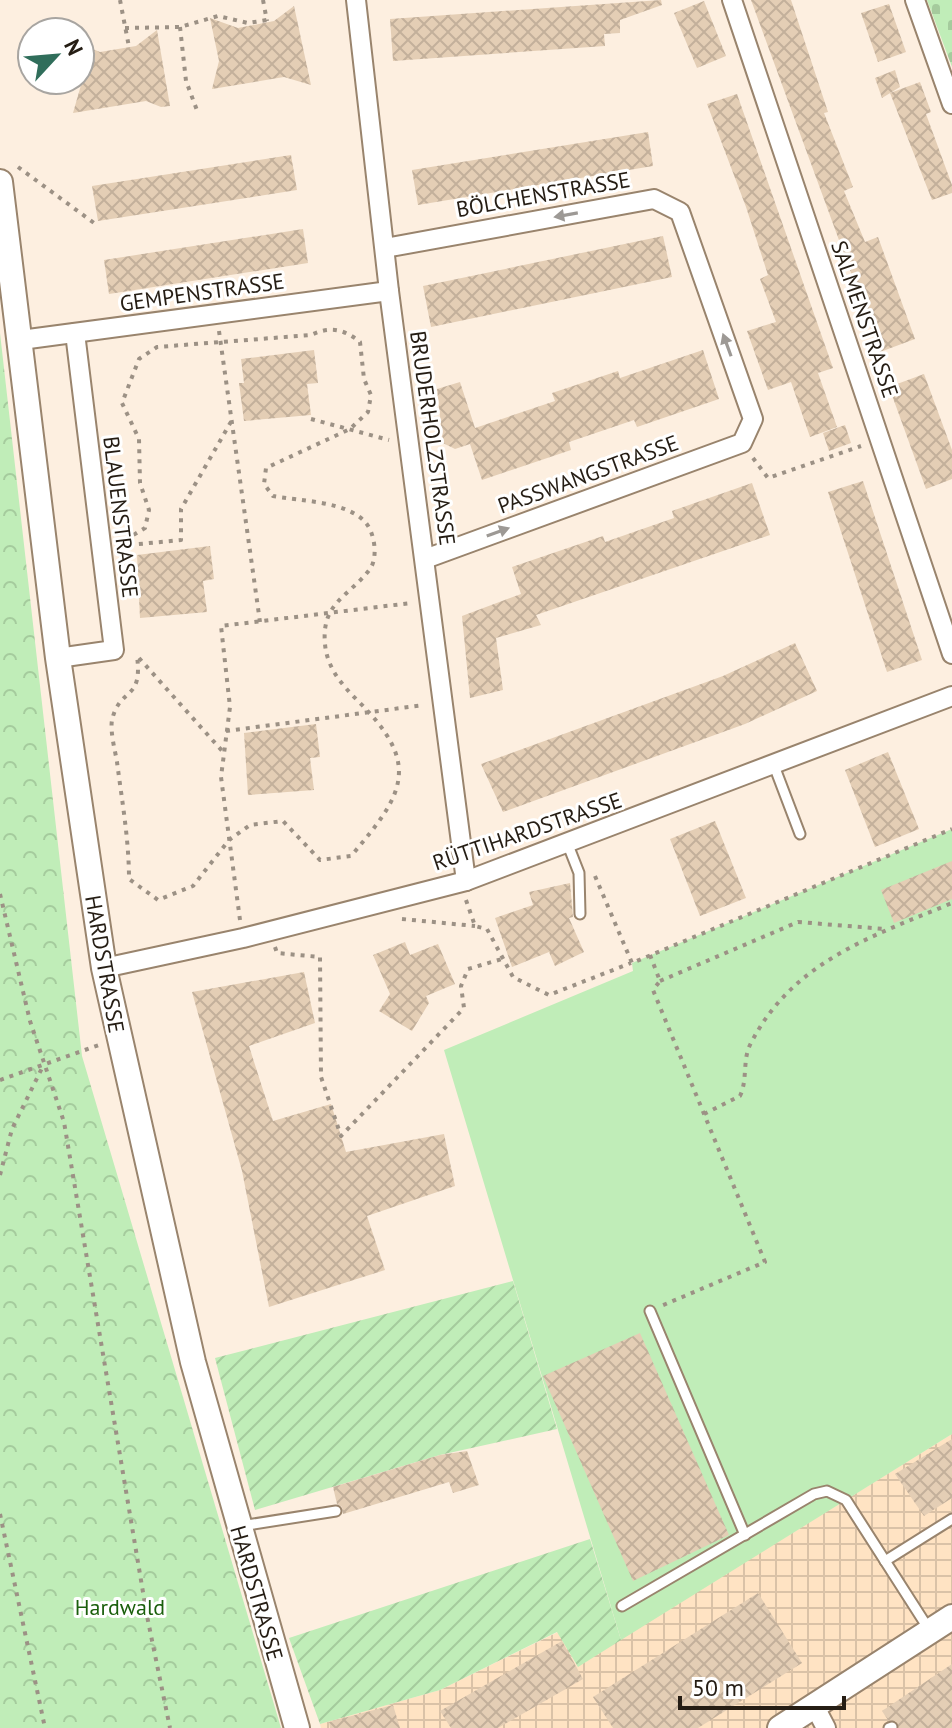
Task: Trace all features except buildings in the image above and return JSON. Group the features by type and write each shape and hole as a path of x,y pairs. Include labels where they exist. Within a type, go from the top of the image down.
{"street":[{"name":"BRUDERHOLZSTRASSE","path":"356,0 463,882"},
{"name":"SALMENSTRASSE","path":"732,0 952,654"},
{"path":"915,0 952,104"},
{"name":"HARDSTRASSE","path":"6,173 21,340 58,658 117,1039 193,1362 297,1728"},
{"name":"BÖLCHENSTRASSE","path":"385,248 654,199 680,212 753,419 742,443"},
{"name":"GEMPENSTRASSE","path":"21,340 389,291"},
{"name":"BLAUENSTRASSE","path":"58,658 114,650 75,333"},
{"name":"PASSWANGSTRASSE","path":"425,559 742,443"},
{"name":"RÜTTIHARDSTRASSE","path":"104,968 243,938 463,882 575,843 773,763 952,696"},
{"path":"780,1728 821,1717 952,1617"}],"lane":[{"path":"773,763 800,834"},
{"path":"575,843 580,914"},
{"path":"650,1311 745,1535"},
{"path":"622,1606 814,1494 827,1491 846,1500 930,1631"},
{"path":"238,1527 336,1511"},
{"path":"885,1561 952,1519"}],"path":[{"path":"120,0 129,47"},
{"path":"125,28 180,27 218,16 248,23 267,22 263,0"},
{"path":"180,27 186,81 198,113"},
{"path":"6,173 94,223"},
{"path":"217,314 260,622"},
{"path":"125,540 145,528 149,510 140,483 139,439 122,403 139,359 157,347 311,335 323,329 349,333 360,342 364,379 371,395 368,412 350,429 266,468 264,484 273,496 344,510 366,523 375,546 371,568 341,594 330,613 325,626 325,647 338,680 370,712 395,748 401,772 387,814 351,856 320,860 283,821 250,825 229,840 193,886 158,900 129,879 129,847 112,721 121,700 137,689 140,677 137,656"},
{"path":"101,547 181,540 181,509 233,419"},
{"path":"311,419 396,442 409,441"},
{"path":"742,443 768,478 880,439"},
{"path":"243,938 221,777 230,707 221,626 429,601"},
{"path":"111,626 224,753"},
{"path":"225,731 442,703"},
{"path":"396,899 400,919 487,929 513,977 549,995 952,829"},
{"path":"575,843 632,963"},
{"path":"463,882 475,926"},
{"path":"0,894 44,1064 64,1122 147,1616 170,1728"},
{"path":"704,1114 740,1096 750,1045 770,1012 800,978 832,955 952,903"},
{"path":"650,1311 765,1262 653,990 660,981 798,922 889,929"},
{"path":"272,931 277,953 320,957 321,1077 341,1136 464,1008 461,986 468,969 502,959"},
{"path":"650,955 660,981"},
{"path":"0,1080 117,1039"},
{"path":"0,1175 12,1129 44,1064"},
{"path":"0,1514 45,1728"}],"shaded area":[{"path":"952,1434 952,1728 321,1728 320,1724 440,1690 558,1632 577,1666"}],"green space":[{"path":"927,0 952,0 952,67"},
{"name":"Hardwald","path":"0,333 82,1056 281,1728 0,1728"},
{"path":"952,829 952,1434 621,1640 444,1050 633,971 632,963"},
{"path":"513,1281 557,1429 440,1455 255,1510 215,1358"},
{"path":"590,1539 621,1640 578,1667 557,1632 440,1690 320,1724 289,1638"}]}
